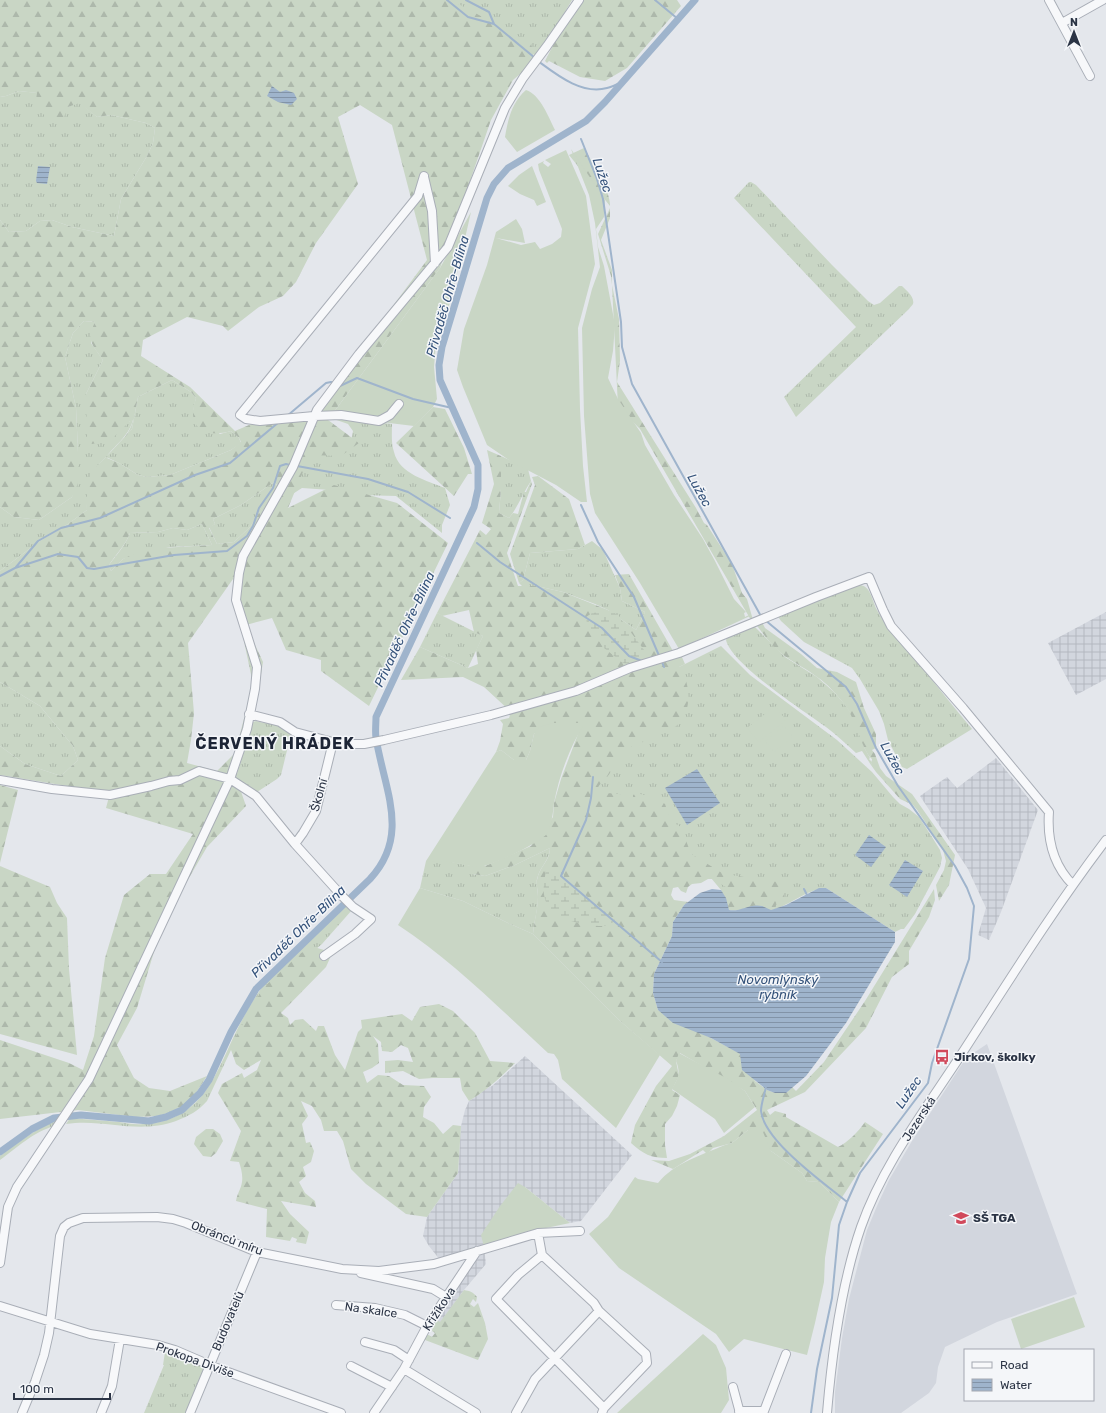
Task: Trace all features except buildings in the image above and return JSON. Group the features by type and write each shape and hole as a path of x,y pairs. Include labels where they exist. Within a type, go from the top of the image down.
{"street":[{"path":"0,1263 8,1207 17,1187 90,1079 230,779 247,729 255,689 257,667 236,600 239,573 243,556 293,467 317,410 359,354 448,247 505,108 515,90 579,0"},
{"path":"1050,0 1090,76"},
{"path":"1062,23 1103,0"},
{"path":"398,404 390,415 379,421 341,415 260,421 246,419 240,414 418,196 424,176 432,211 435,263"},
{"path":"249,714 280,722 294,732 333,742 345,744 369,744 491,715 576,691 630,668 679,653 869,577 891,626 958,702 1049,812 1048,825 1056,864 1064,876 1073,884"},
{"name":"Školní","path":"296,844 316,811 333,742"},
{"path":"0,780 52,789 110,795 151,786 169,780 180,780 199,771 230,779 256,796 342,896 353,907 371,919 355,934 324,956"},
{"name":"Jezerská","path":"827,1410 837,1332 848,1270 861,1227 873,1198 904,1141 1028,950 1073,884 1106,840"},
{"name":"Obránců míru","path":"22,1413 44,1355 50,1321 60,1236 64,1227 75,1220 83,1218 152,1216 173,1219 257,1252 355,1271 434,1264 538,1233 580,1231"},
{"path":"538,1233 542,1255 594,1303 599,1311 646,1354 647,1363 603,1410 555,1358 496,1299 518,1275 542,1255"},
{"name":"Křižíkova","path":"374,1413 404,1370 427,1326 477,1251"},
{"name":"Budovatelů","path":"190,1413 257,1252"},
{"path":"355,1271 369,1276 433,1289 446,1297"},
{"name":"Na skalce","path":"336,1305 375,1308 405,1315 427,1326"},
{"name":"Prokopa Diviše","path":"0,1306 90,1334 158,1345 175,1350 209,1365 341,1413"},
{"path":"516,1413 535,1379 599,1311"},
{"path":"101,1413 112,1386 120,1339"},
{"path":"364,1342 394,1350 409,1360"},
{"path":"733,1387 740,1412 764,1411 786,1354"},
{"path":"351,1366 392,1387"},
{"path":"404,1370 476,1413"}],"shaded area":[{"path":"1106,612 1106,679 1076,695 1048,643"},
{"path":"996,758 1038,810 1001,912 989,940 978,935 986,908 968,869 920,796 947,777 957,788"},
{"name":"SŠ TGA","path":"987,1044 1077,1294 997,1322 945,1347 938,1367 936,1383 929,1393 901,1413 835,1413 835,1392 842,1338 849,1299 867,1230 889,1180 912,1141 966,1058"},
{"path":"525,1056 632,1155 581,1221 570,1223 525,1187 484,1247 486,1264 464,1290 440,1323 433,1318 475,1257 440,1260 423,1236 427,1217 458,1173 461,1126 469,1101 481,1093 484,1089 492,1086"}],"green space":[{"path":"0,0 451,0 531,43 534,59 526,69 513,80 491,120 440,268 328,420 359,443 341,456 310,455 288,508 334,485 397,503 448,543 369,706 321,671 321,660 286,650 272,618 246,625 263,662 255,712 236,777 246,806 207,847 186,883 173,889 137,1008 117,1045 134,1078 149,1088 170,1091 207,1076 194,1096 183,1106 157,1116 136,1117 78,1110 0,1119 0,1040 69,1063 83,1070 94,1036 105,958 124,895 150,874 166,874 193,834 106,808 110,793 0,775 0,746 25,764 61,776 78,760 73,746 40,706 0,682 0,571 40,541 68,524 87,510 87,490 90,476 93,470 117,447 107,458 119,463 138,475 147,477 170,475 231,450 241,442 239,438 231,431 224,433 211,433 200,429 196,425 194,419 193,409 196,398 191,392 172,380 138,397 132,429 123,440 129,431 133,420 129,422 111,440 92,444 87,439 86,394 103,360 93,346 91,338 92,328 95,322 84,321 73,333 65,357 76,408 78,483 72,497 39,520 14,517 0,507 0,220 9,232 26,231 40,221 52,220 72,227 114,236 121,199 147,156 153,143 155,128 146,123 111,115 97,117 79,103 68,107 64,117 48,118 35,107 37,93 19,91 0,97","holes":["360,105 392,125 427,260 314,412 263,419 235,431 190,387 141,356 143,340 187,317 223,326 228,331 259,307 283,296 296,282 316,243 358,184 338,117","274,482 277,485 250,527 234,542 217,544 209,528 215,524 213,519 241,505","202,524 212,545 144,549 123,559 111,571 109,565 123,546 130,533 158,532 173,528 187,530","233,579 253,684 235,753 217,771 187,763 194,713 188,643"]},
{"path":"438,0 572,0 538,57"},
{"path":"583,0 677,0 681,6 627,68 605,81 580,77 549,61 547,63 545,61 564,24"},
{"path":"526,90 531,92 540,101 555,130 517,152 505,137 511,111 517,100"},
{"path":"19,91 38,93 68,107 79,102 97,117 111,115 146,123 155,128 153,143 147,156 121,199 114,236 72,227 52,220 40,221 26,231 9,232 0,220 0,97"},
{"path":"584,148 604,185 610,206 569,155"},
{"path":"571,149 605,200 604,217 596,229 598,247 604,266 615,325 613,351 608,378 618,399 641,433 645,445 674,495 703,539 734,599 746,612 744,613 745,617 750,616 679,649 640,583 595,513 590,494 584,416 582,328 592,289 600,267 595,223 589,195"},
{"path":"566,150 586,196 595,264 578,328 580,409 583,466 587,502 581,502 556,485 512,462 487,445 457,370 464,329 487,265 496,232 516,219 522,229 525,243 496,238 521,245 535,242 540,249 552,244 561,237 562,229 538,164 544,161 543,163 548,167 551,164 545,160"},
{"path":"532,166 546,202 537,206 534,200 520,194 508,186 519,175"},
{"path":"749,182 756,185 868,301 874,305 880,303 899,286 902,286 913,299 913,304 909,309 796,417 784,397 856,327 734,198"},
{"path":"610,208 610,218 601,240 612,270 612,285 611,276 598,234"},
{"path":"471,212 451,300 436,343 434,367 437,399 433,407 414,426 331,416 440,268"},
{"path":"612,285 619,319 620,361 617,382 704,523 707,525 732,564 742,593 747,599 755,627 640,429 618,407"},
{"path":"84,321 95,322 91,343 103,360 86,394 129,422 133,419 126,435 107,456 132,429 138,397 172,380 191,392 196,398 193,411 220,434 231,431 239,438 241,443 231,450 170,475 147,477 138,475 106,457 95,469 92,475 87,494 87,510 68,524 40,541 0,571 0,507 14,517 39,520 72,497 78,452 76,408 65,357 73,333"},
{"path":"433,407 445,409 464,448 472,474 468,474 454,496 396,443"},
{"path":"325,416 392,424 393,449 397,460 415,476 445,488 450,505 442,525 442,533 396,496 360,495 345,491 302,488 288,497 307,445 351,441 353,431 348,424"},
{"path":"487,450 501,456 499,513 509,518 513,513 518,514 524,492 526,492 531,481 532,484 507,553 518,586 537,586 563,592 608,610 636,630 645,612 622,601 620,588 615,575 629,574 673,651 681,655 685,664 679,667 684,675 687,685 688,701 687,709 680,722 667,730 646,731 643,742 633,745 619,762 612,767 610,774 597,789 600,793 621,794 631,801 633,800 633,795 637,793 657,799 665,804 674,823 681,827 691,854 724,874 785,883 782,901 777,901 775,908 771,910 758,905 738,910 729,910 726,898 734,892 721,884 718,879 708,879 701,883 692,884 688,887 686,893 681,891 678,887 673,888 671,895 674,900 688,902 684,905 673,922 672,936 654,974 653,993 658,1010 741,1054 755,1081 767,1090 775,1093 786,1093 792,1087 796,1091 824,1062 865,1001 934,889 935,900 929,917 909,951 909,964 892,977 866,1028 805,1092 767,1110 770,1115 775,1111 786,1114 786,1117 838,1147 853,1136 865,1122 883,1134 839,1202 819,1182 807,1181 802,1173 771,1151 748,1130 732,1143 713,1148 707,1154 703,1150 673,1169 651,1160 669,1161 690,1154 724,1136 757,1110 745,1091 680,1053 676,1061 679,1076 672,1090 680,1095 672,1116 665,1124 665,1145 667,1158 648,1155 631,1143 635,1125 656,1086 672,1066 620,1021 533,934 538,901 537,880 538,875 550,853 550,848 515,865 485,876 472,874 472,866 485,866 531,846 553,817 554,803 561,779 578,734 535,733 526,760 514,760 501,750 496,752 500,741 503,724 500,720 509,718 511,712 484,687 463,677 401,680 420,647 468,668 478,664 476,650 483,636 474,632 469,610 442,616 437,613 480,530 486,535 491,529 482,523 494,484"},
{"path":"501,456 528,469 531,481 509,518 499,513"},
{"path":"538,476 569,499 585,545 578,549 530,553 523,580 519,583 510,554 535,485 532,477"},
{"path":"274,482 277,486 250,527 234,542 217,544 209,527 215,524 213,519 241,505"},
{"path":"202,524 212,545 170,547 123,559 111,571 109,565 123,546 130,533 158,532 173,528 187,530"},
{"path":"592,541 603,550 620,588 622,601 645,612 636,630 608,610 595,604 563,592 537,586 522,586 519,583 523,580 530,553 578,549"},
{"path":"859,585 863,586 869,591 877,610 886,624 972,729 907,769 902,767 888,740 879,711 852,668 804,642 781,621 777,615"},
{"path":"610,611 618,615 653,662 646,666 623,663 604,648 587,624 586,617 592,613"},
{"path":"437,613 483,636 468,668 420,647"},
{"path":"761,620 765,628 801,654 817,668 837,672 856,682 864,708 876,734 876,748 872,750 880,768 886,776 912,794 955,855 949,885 939,901 936,885 944,870 946,861 943,850 913,805 900,799 871,765 872,759 865,750 849,711 845,705 825,683 786,657 765,637 755,623"},
{"path":"752,624 785,657 817,677 834,692 847,707 855,721 865,749 870,758 869,759 872,762 871,765 862,751 856,753 830,730 770,687 741,662 731,650 726,640 729,634"},
{"path":"721,646 750,675 837,740 872,772 900,804 919,817 932,837 940,850 942,858 940,867 915,914 904,929 895,932 826,888 812,891 786,905 768,911 729,910 721,890 691,854 575,786 663,675"},
{"path":"0,682 40,706 73,746 78,760 61,776 25,764 0,746"},
{"path":"775,706 786,720 759,742 747,728"},
{"path":"256,721 264,723 265,721 279,726 289,731 291,734 281,775 257,792 236,777 253,722"},
{"path":"553,723 585,723 570,751 562,772 556,793 552,818 548,832 545,836 519,852 484,866 426,861 496,752 501,750 514,760 526,760 534,734 539,727"},
{"path":"784,726 793,737 774,752 765,741"},
{"path":"0,785 18,790 0,863"},
{"path":"550,848 550,852 538,874 537,879 538,902 533,934 463,901 420,888 426,861 447,861 472,866 472,874 485,876 515,865"},
{"path":"0,866 50,887 57,903 67,918 69,969 77,1055 0,1034"},
{"path":"563,866 564,877 615,920 612,923 609,925 593,926 575,922 559,915 548,906 544,897 546,870"},
{"path":"420,888 463,901 533,934 620,1021 660,1055 616,1128 562,1079 558,1060 554,1054 548,1053 438,954 398,925"},
{"path":"346,905 352,910 322,944 308,956 239,1033 204,1105 189,1115 176,1121 148,1127 94,1123 66,1124 70,1118 143,1124 163,1121 179,1115 192,1106 212,1081 244,1015 263,986"},
{"path":"314,947 324,950 330,958 326,967 281,1013 288,1018 290,1025 295,1020 303,1019 316,1031 318,1026 324,1026 335,1055 345,1070 358,1032 362,1028 361,1020 402,1014 412,1021 420,1007 439,1004 453,1011 475,1033 490,1061 515,1063 494,1083 469,1101 462,1090 460,1078 419,1079 403,1071 385,1073 385,1061 398,1060 413,1062 408,1048 401,1045 392,1052 382,1051 381,1042 373,1036 378,1044 379,1063 363,1072 367,1083 378,1075 389,1076 403,1085 424,1086 431,1097 424,1107 423,1117 434,1123 443,1134 453,1125 461,1126 458,1173 427,1217 406,1214 366,1184 351,1169 343,1141 337,1131 324,1131 321,1120 312,1106 301,1101 308,1116 302,1124 306,1143 310,1142 314,1151 311,1162 303,1167 306,1176 299,1182 305,1193 315,1201 316,1207 281,1201 290,1214 309,1232 306,1244 296,1242 297,1239 292,1237 290,1241 266,1237 267,1209 236,1201 241,1185 242,1174 239,1162 230,1161 241,1131 218,1093 222,1084 242,1073 244,1078 257,1070 261,1060 244,1070 236,1064 230,1047 263,988 301,953"},
{"path":"679,1053 728,1079 745,1091 755,1107 724,1133 715,1119 672,1089 678,1076 676,1061"},
{"path":"57,1120 55,1126 47,1128 26,1140 0,1160 0,1156 21,1141 41,1127"},
{"path":"760,1125 771,1151 802,1173 807,1181 819,1182 839,1202 831,1222 825,1258 824,1282 807,1355 744,1339 729,1352 716,1334 619,1268 589,1234 608,1217 635,1177 658,1183 680,1165 698,1156 732,1143 748,1130"},
{"path":"206,1129 213,1129 220,1134 223,1141 216,1153 211,1157 203,1156 194,1144 196,1137"},
{"path":"518,1183 570,1223 546,1228 484,1247 481,1235 500,1206"},
{"path":"464,1290 471,1292 477,1297 476,1302 473,1299 470,1304 474,1307 478,1303 485,1323 488,1339 478,1360 425,1340 425,1334 430,1330 427,1334 432,1337 435,1333 432,1331 434,1318 440,1322"},
{"path":"1074,1297 1085,1327 1021,1349 1011,1319"},
{"path":"703,1334 716,1345 726,1368 729,1400 721,1413 617,1413"},
{"path":"165,1352 203,1366 204,1369 186,1413 144,1413 164,1365"}],"water":[{"path":"272,86 280,92 286,90 294,93 297,99 291,105 278,102 267,96"},
{"path":"38,166 50,167 47,184 37,183 36,181"},
{"path":"697,769 720,803 687,825 665,788"},
{"path":"869,835 886,847 871,867 855,855"},
{"path":"905,860 923,871 907,897 889,885"},
{"name":"Novomlýnský rybník","path":"819,888 826,888 895,932 895,942 846,1023 806,1076 786,1093 775,1093 767,1090 742,1070 740,1054 711,1038 673,1023 658,1010 653,993 654,974 672,936 673,922 684,905 700,893 712,889 721,890 726,898 729,910 738,910 749,906 758,905 771,910 786,905"}],"waterway":[{"name":"Lužec","path":"447,0 468,17 494,24 535,58"},
{"path":"466,0 489,12 494,24"},
{"path":"655,0 678,19"},
{"name":"Přivaděč Ohře-Bílina","path":"0,1152 32,1129 54,1118 81,1115 149,1121 166,1117 182,1110 200,1093 209,1080 231,1032 256,989 370,879 382,862 389,846 392,828 388,793 376,738 376,717 474,507 478,489 478,465 440,380 439,365 442,347 487,198 494,184 508,168 586,121 605,102 695,0"},
{"path":"538,61 562,78 588,89 607,88 622,82"},
{"name":"Lužec","path":"581,139 597,179 603,199 621,322 622,347 632,384 762,618"},
{"path":"338,385 340,386 357,378 413,399 452,408"},
{"path":"287,416 326,383 334,383"},
{"path":"16,567 38,541 61,528 100,518 195,475 230,463 279,422"},
{"path":"0,576 15,568 58,554 78,557 87,568 94,569 174,555 227,551 247,536 253,526 259,508 273,488 280,466 286,464 290,465"},
{"path":"297,466 368,479 408,492 450,518"},
{"path":"581,505 598,542 634,597 660,658"},
{"path":"477,543 500,562 602,628 629,656 642,661"},
{"name":"Lužec","path":"765,620 846,687 857,704 876,748 898,786 955,866 967,888 974,906 969,959 932,1063 928,1083 860,1173 839,1225 832,1298 817,1369 811,1413"},
{"path":"660,662 662,662 664,667"},
{"path":"593,777 591,798 586,820 561,876 662,962"},
{"path":"804,889 807,895"},
{"path":"766,1086 761,1111 765,1123 772,1135 796,1161 847,1202"}],"place":[{"name":"Jirkov, školky","path":"942,1057"},
{"name":"SŠ TGA","path":"961,1218"}],"district":[{"name":"ČERVENÝ HRÁDEK","path":"275,743"}]}
